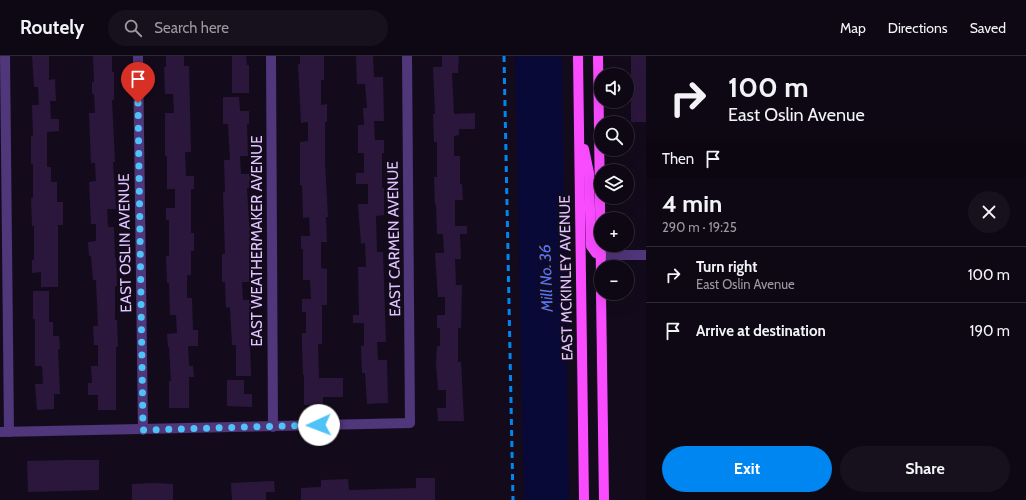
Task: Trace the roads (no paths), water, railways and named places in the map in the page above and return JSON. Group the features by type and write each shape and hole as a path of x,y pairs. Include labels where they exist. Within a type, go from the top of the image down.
{"main road":[{"name":"EAST MCKINLEY AVENUE","path":"578,56 584,500"},
{"path":"598,56 601,260"},
{"path":"579,118 589,173 591,246 596,253 601,255"},
{"path":"601,300 604,500"}],"street":[{"path":"5,56 5,432 273,427"},
{"name":"EAST OSLIN AVENUE","path":"138,56 143,430"},
{"name":"EAST WEATHERMAKER AVENUE","path":"271,56 273,427"},
{"name":"EAST CARMEN AVENUE","path":"273,427 410,423 407,56"},
{"path":"601,255 646,255"}],"water":[{"name":"Mill No. 36","path":"515,56 562,56 569,500 524,500"}],"railway":[{"path":"504,56 513,500"}]}
